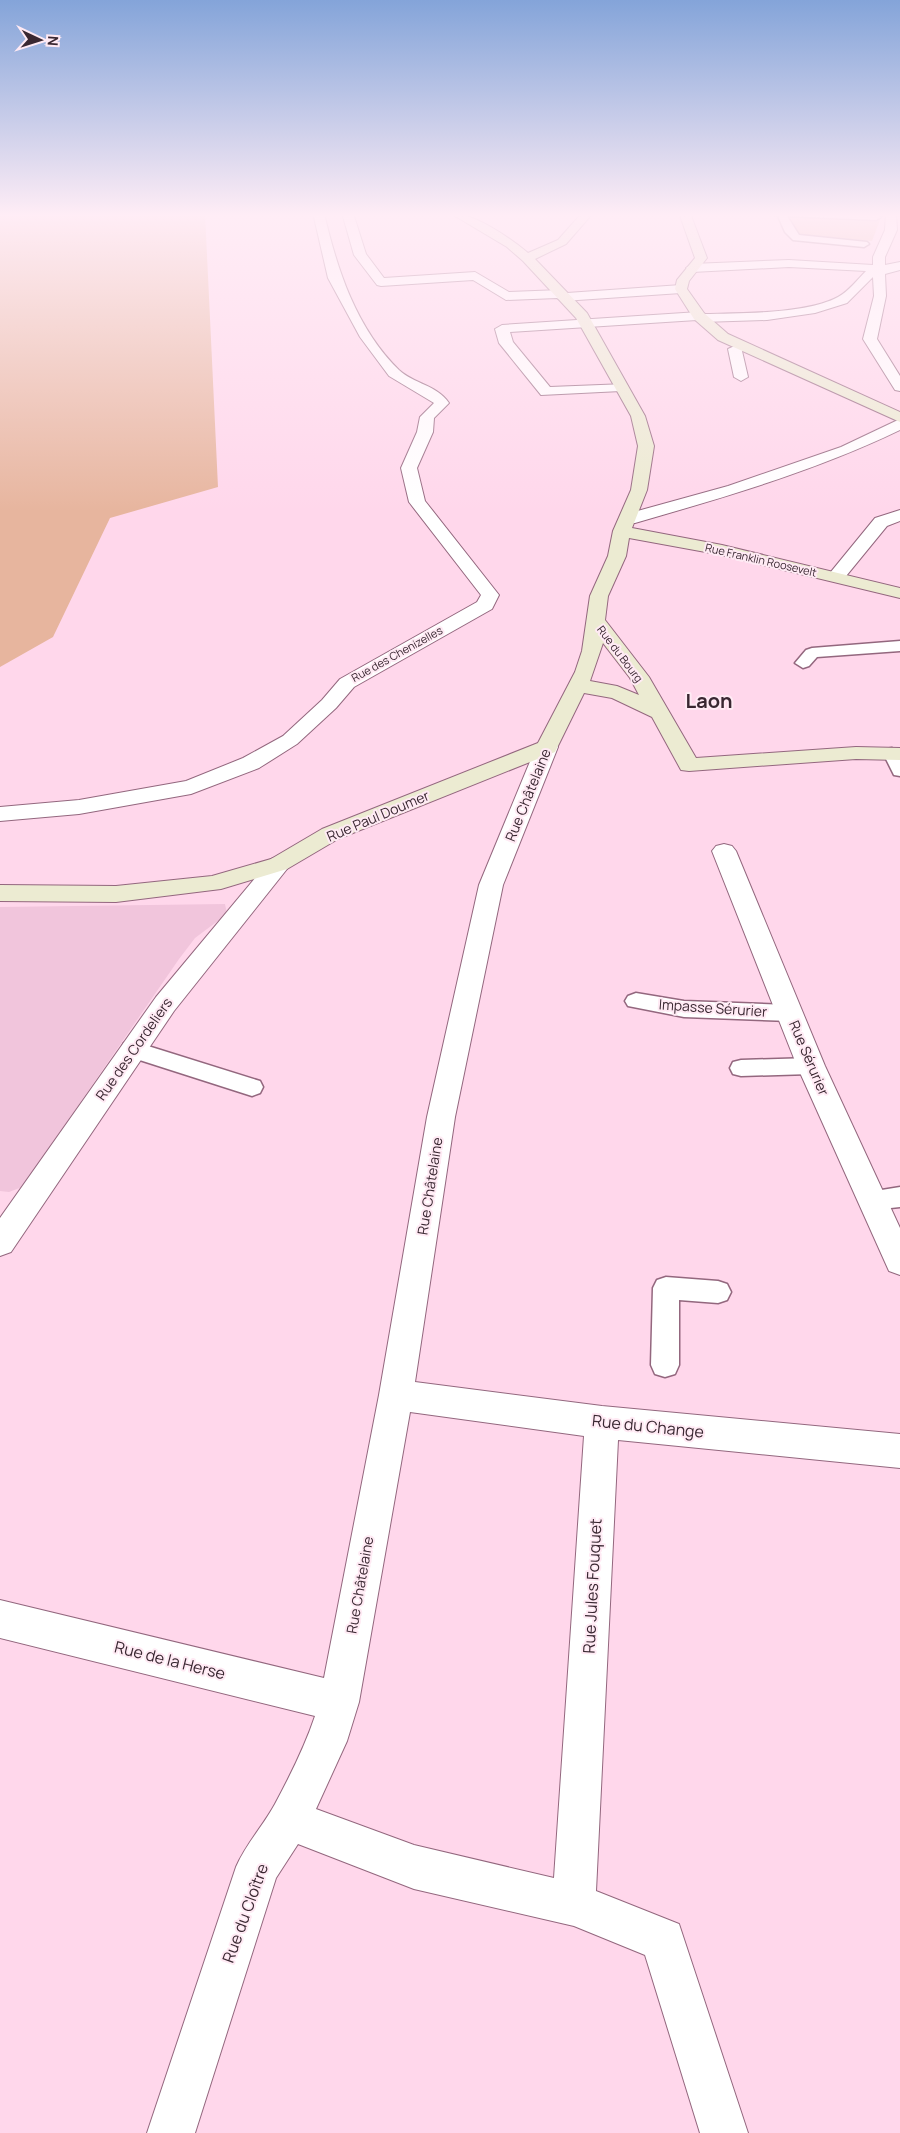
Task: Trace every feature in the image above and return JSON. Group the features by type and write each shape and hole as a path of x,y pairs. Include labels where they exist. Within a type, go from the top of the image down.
{"street":[{"name":"Rue des Chenizelles","path":"0,814 79,806 191,788 251,763 290,740 329,704 347,683 485,605 490,595 417,502 409,468 424,432 427,418 442,403 437,396 409,385 386,364 368,337 360,330 352,313"},
{"name":"Rue du Bourg","path":"577,313 586,323 638,416 646,446 639,490 617,556 599,596 592,651 586,672 577,687"},
{"path":"698,313 723,337 900,418"},
{"path":"622,387 546,392 506,343 502,329 701,317 766,316 791,313"},
{"path":"876,313 870,339 900,387"},
{"path":"741,378 735,349 743,346"},
{"path":"626,525 846,450 900,424"},
{"path":"836,577 881,522 900,515"},
{"name":"Rue Franklin Roosevelt","path":"626,525 900,593"},
{"name":"Rue du Bourg","path":"596,621 639,677 689,765 856,753 897,759"},
{"path":"577,687 596,686 612,690 659,712"},
{"name":"Rue Châtelaine","path":"339,1702 396,1395 441,1117 491,884 532,788 547,747 577,687"},
{"name":"Rue Paul Doumer","path":"0,893 116,894 204,885 279,864 330,834 547,747"},
{"name":"Rue Sérurier","path":"724,851 812,1066 900,1262"},
{"name":"Rue des Cordeliers","path":"0,1244 10,1213 164,1004 279,864"},
{"name":"Rue du Change","path":"396,1395 602,1422 665,1419 900,1451"},
{"name":"Rue Jules Fouquet","path":"574,1904 602,1422"},
{"name":"Rue de la Herse","path":"0,1619 339,1702"},
{"name":"Rue du Cloître","path":"172,2133 258,1867 289,1820 327,1741 339,1702"},
{"path":"289,1820 414,1866 574,1904 663,1940 724,2133"}],"lane":[{"path":"803,663 812,652 900,646"},
{"name":"Impasse Sérurier","path":"636,1001 684,1009 790,1013"},
{"path":"132,1049 252,1086"},
{"path":"741,1068 812,1066"},
{"path":"872,1200 900,1197"},
{"path":"665,1365 666,1288 718,1292"}],"shaded area":[{"path":"0,313 210,313 218,487 110,518 53,637 0,667"},
{"path":"225,904 227,914 195,938 179,959 22,1187 9,1192 0,1191 0,907"}],"district":[{"name":"Laon","path":"709,701"}]}
